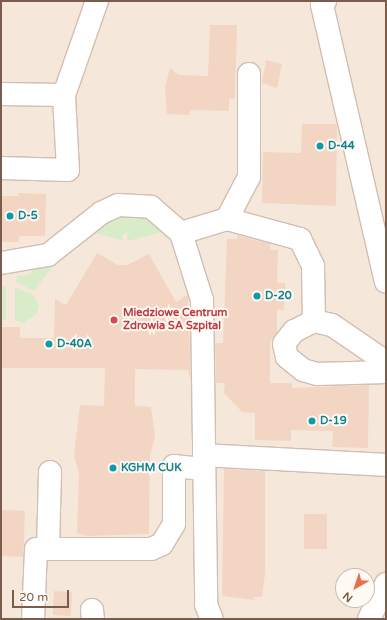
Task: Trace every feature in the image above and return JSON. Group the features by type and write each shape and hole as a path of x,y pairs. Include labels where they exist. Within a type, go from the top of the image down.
{"street":[{"path":"1,168 68,170 64,95 97,1"},
{"path":"323,2 386,282"},
{"path":"227,219 249,177 249,74"},
{"path":"1,94 64,95"},
{"path":"1,263 48,255 61,247 96,217 118,205 151,207 181,233 202,300 206,605 212,619"},
{"path":"181,233 227,219 300,240 313,266 314,321"},
{"path":"386,362 332,325 314,321 294,331 284,344 287,357 303,370 317,374 386,372"},
{"path":"33,619 36,549 151,549 162,544 174,524 174,466 204,462 386,465"},
{"path":"48,549 50,472"},
{"path":"369,619 386,584"}],"shaded area":[{"path":"1,1 386,1 386,619 1,619"}],"green space":[{"path":"139,211 168,231 127,241 127,233 122,235 124,241 92,232 109,218"},
{"path":"56,262 34,291 15,282 18,276 31,274 35,265"},
{"path":"1,286 6,286 6,320 1,320"},
{"path":"15,287 33,295 39,305 37,313 24,323 15,320"}],"building":[{"path":"210,25 237,25 235,99 229,99 229,111 190,110 190,115 167,114 165,87 170,68 179,75 208,76"},
{"path":"266,60 282,64 277,88 262,83"},
{"path":"302,124 337,124 336,206 262,203 263,152 301,153"},
{"path":"18,193 46,194 45,236 19,236 19,242 1,242 1,196 18,196"},
{"path":"237,235 270,244 270,250 278,250 277,283 285,283 284,310 277,310 277,333 270,342 270,383 292,383 292,388 369,385 368,448 332,447 333,431 291,430 291,441 255,440 255,413 242,412 224,393 225,383 216,383 215,343 223,343 227,239 237,239"},
{"path":"97,253 118,265 127,265 149,254 176,302 187,295 188,298 191,383 188,370 135,369 135,406 151,407 155,436 150,456 149,534 86,536 77,533 79,473 74,456 80,405 104,406 105,368 1,368 2,327 20,327 20,338 54,338 55,299 66,305"},
{"path":"224,469 265,471 265,574 262,597 254,597 254,600 222,596"},
{"path":"1,510 25,511 23,557 1,556"},
{"path":"304,514 327,514 327,549 304,549"},
{"path":"54,591 72,592 71,616 53,615"}],"place":[{"name":"D-44","path":"320,146"},
{"name":"D-5","path":"10,216"},
{"name":"D-20","path":"257,296"},
{"name":"Miedziowe Centrum Zdrowia SA Szpital","path":"114,320"},
{"name":"D-40A","path":"49,344"},
{"name":"D-19","path":"312,421"},
{"name":"KGHM CUK","path":"113,468"}]}
